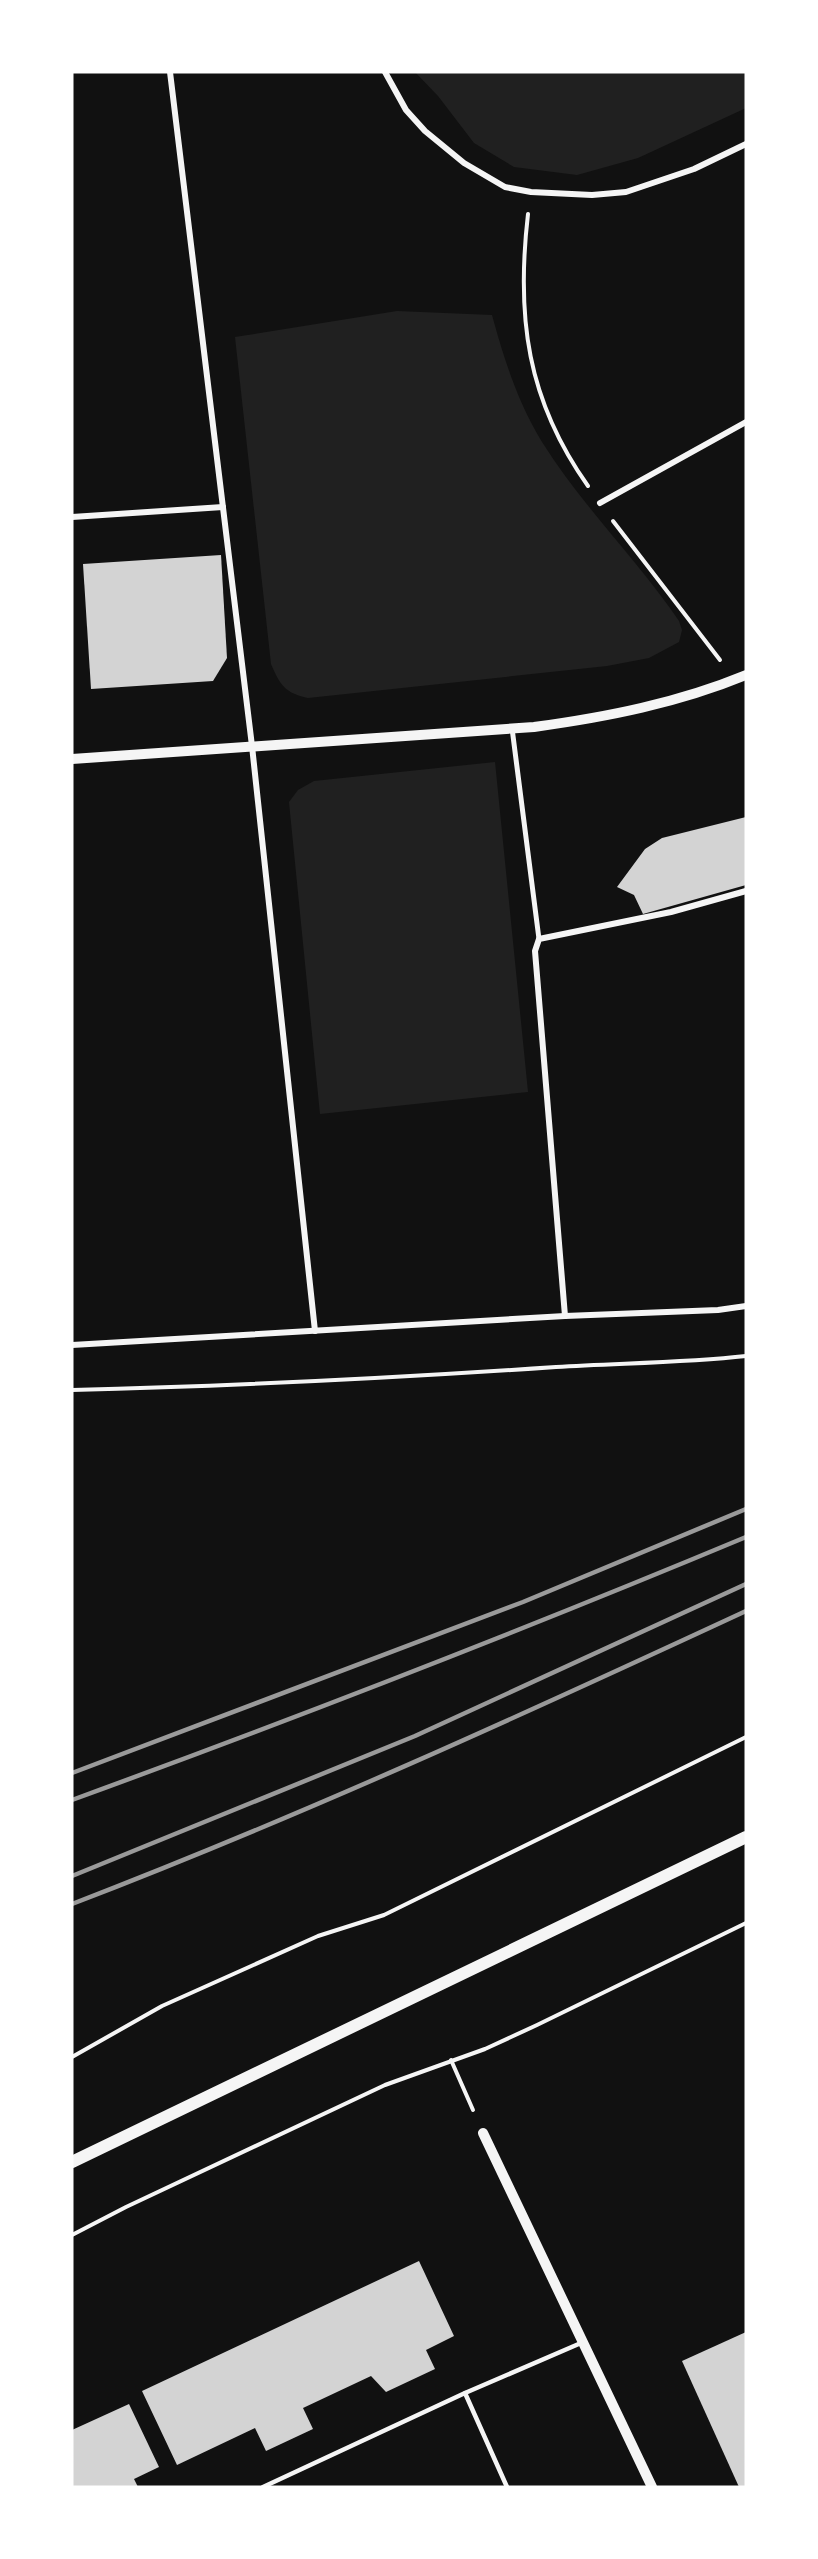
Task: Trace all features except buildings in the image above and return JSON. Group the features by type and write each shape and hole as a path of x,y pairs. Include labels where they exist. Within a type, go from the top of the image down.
{"main road":[{"path":"72,2162 746,1837"}],"street":[{"path":"170,72 252,746 315,1330"},
{"path":"385,72 406,110 433,137 464,163 505,187 531,192 592,195 626,192 694,169 746,144"},
{"path":"600,503 746,422"},
{"path":"72,518 223,507"},
{"path":"72,759 512,728 594,719 644,708 746,675"},
{"path":"512,728 539,939 535,951 565,1316"},
{"path":"539,939 671,912 746,891"},
{"path":"72,1345 565,1316 718,1310 746,1306"},
{"path":"483,2133 652,2487"}],"lane":[{"path":"263,2487 465,2393 584,2342"},
{"path":"465,2393 507,2487"}],"path":[{"path":"531,192 525,242 523,311 532,369 547,414 572,462 600,503 735,679"},
{"path":"72,1389 390,1378 563,1367 696,1362 746,1356"},
{"path":"72,2057 162,2006 318,1936 384,1915 746,1737"},
{"path":"72,2235 126,2207 374,2090 485,2049 537,2025 746,1923"},
{"path":"451,2060 483,2133"}],"shaded area":[{"path":"415,72 746,72 746,108 638,158 577,175 514,167 474,143 438,96"},
{"path":"397,311 492,315 512,380 533,427 574,488 646,576 679,621 682,630 679,642 649,658 607,666 308,698 294,694 284,687 271,664 235,337"},
{"path":"495,762 528,1092 320,1114 289,802 298,790 314,781"}],"railway":[{"path":"72,1773 523,1602 746,1509"},
{"path":"72,1800 410,1672 746,1537"},
{"path":"72,1876 415,1736 746,1584"},
{"path":"72,1904 327,1800 496,1726 746,1611"}]}
